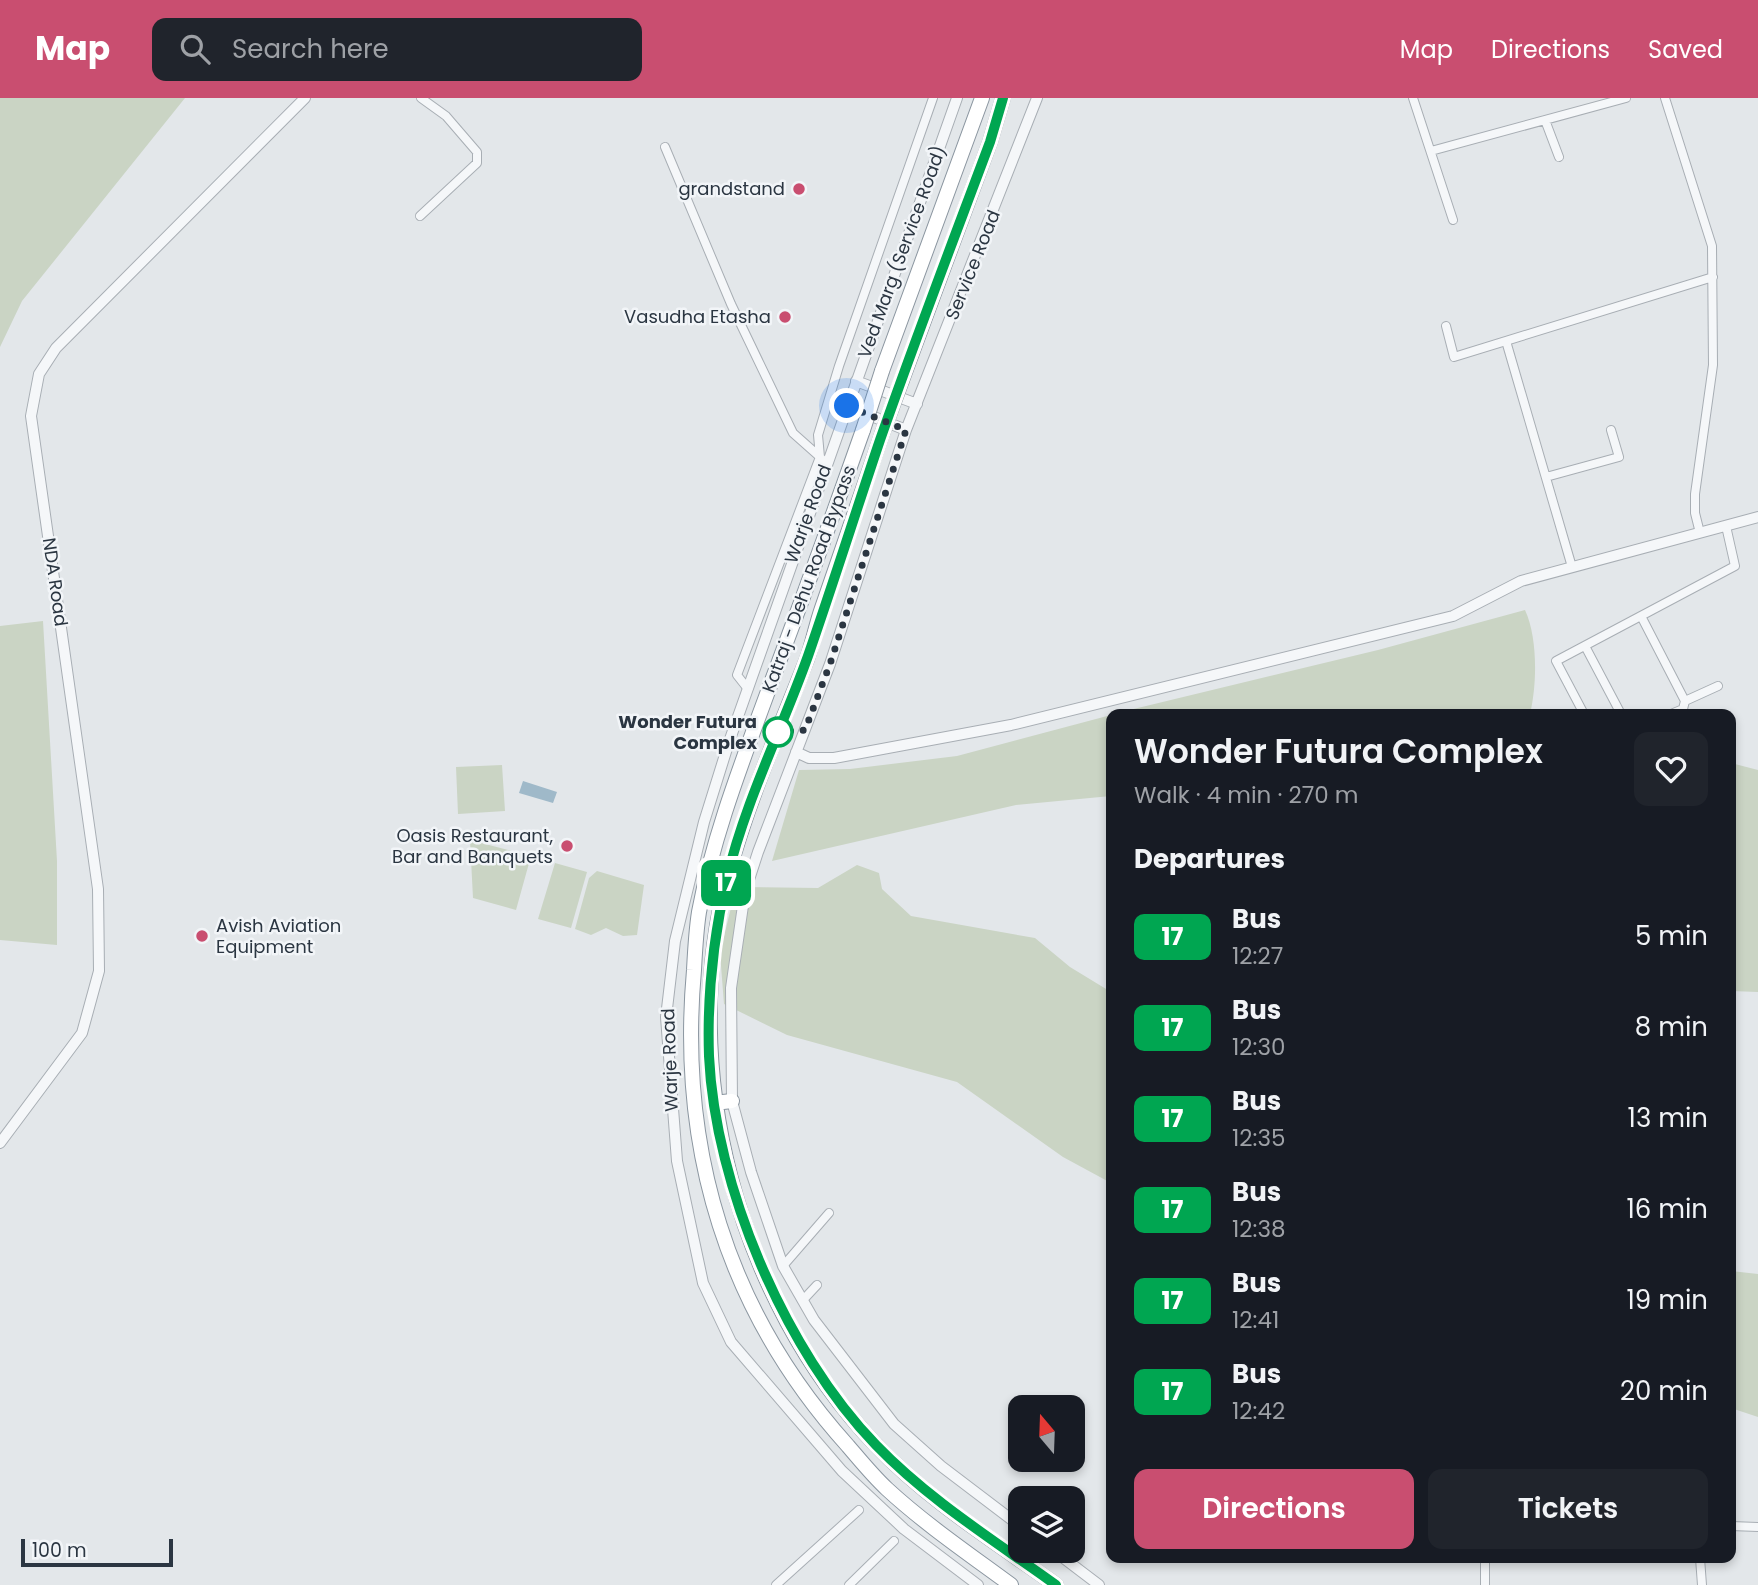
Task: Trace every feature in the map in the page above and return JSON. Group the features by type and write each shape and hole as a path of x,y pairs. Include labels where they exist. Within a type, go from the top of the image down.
{"highway":[{"name":"Katraj - Dehu Road Bypass","path":"982,98 738,773 713,852 699,914 689,1025 690,1080 710,1190 725,1246 743,1289 787,1369 831,1427 886,1489 1011,1585"},
{"name":"Katraj - Dehu Road Bypass","path":"1003,98 990,142 882,434 808,656 727,877 711,998 709,1056 714,1103 742,1216 767,1282 793,1332 873,1443 919,1487 1056,1585"},
{"path":"714,1103 732,1101"}],"street":[{"name":"NDA Road","path":"0,1143 82,1033 99,971 98,889 32,416 39,374 56,348 305,98"},
{"path":"420,216 477,163 477,152 446,116 421,98"},
{"path":"823,461 818,435 839,366 933,98"},
{"name":"Ved Marg (Service Road)","path":"847,406 957,98"},
{"name":"Service Road","path":"906,430 1037,98"},
{"path":"1412,98 1453,220"},
{"path":"1431,151 1626,98"},
{"path":"1665,98 1712,246 1713,365 1695,494 1695,513 1700,533"},
{"path":"1545,120 1559,157"},
{"path":"665,148 731,304 793,433 823,461"},
{"path":"1446,326 1454,357 1713,277"},
{"path":"1506,341 1572,567"},
{"path":"856,381 917,404"},
{"path":"847,406 906,430 830,664 758,852 741,913 731,988 732,1101 751,1172 783,1266 814,1320 894,1424 941,1466 1008,1517"},
{"name":"Warje Road","path":"847,406 823,461 748,689 696,856 675,941 666,1017 677,1161 703,1283 730,1342 842,1471 887,1514 978,1585"},
{"path":"1546,477 1619,457 1611,430"},
{"path":"796,752 809,758 834,758 1011,724 1453,616 1521,581 1758,517"},
{"path":"1581,709 1556,661 1735,566 1726,526"},
{"path":"1641,616 1685,701 1683,709"},
{"path":"1585,646 1618,709"},
{"path":"1685,701 1718,686"},
{"path":"783,1266 829,1213"},
{"path":"803,1300 817,1285"},
{"path":"776,1585 859,1510"},
{"path":"1736,1526 1758,1527"},
{"path":"849,1585 894,1541"},
{"path":"1071,1563 1100,1585"},
{"path":"1485,1563 1485,1585"},
{"path":"1700,1563 1702,1585"}],"green space":[{"path":"0,98 185,98 22,301 0,347"},
{"path":"1525,610 1532,634 1535,662 1531,709 1134,709 1378,650"},
{"path":"43,621 57,861 57,945 0,940 0,626"},
{"path":"1106,716 1106,796 1016,805 772,861 799,770 850,769 957,756"},
{"path":"1736,764 1758,770 1758,992 1736,991"},
{"path":"502,765 505,811 458,814 456,767"},
{"path":"470,840 531,856 516,910 473,898"},
{"path":"555,863 587,872 571,928 538,919"},
{"path":"857,865 879,873 882,889 911,916 1035,938 1070,967 1106,989 1106,1180 1063,1157 957,1082 787,1035 724,1004 720,953 736,887 818,888"},
{"path":"597,871 644,885 637,935 623,936 606,928 591,935 575,929 589,878"},
{"path":"1736,1272 1758,1274 1758,1417 1736,1410"}],"water":[{"path":"523,781 557,792 553,803 519,793"}],"bus line":[{"name":"17","path":"1003,98 990,142 882,434 808,656 794,687 727,877 715,948 709,1056 716,1119 742,1216 767,1282 793,1332 873,1443 919,1487 1056,1585"}],"place":[{"name":"grandstand","path":"799,189"},
{"name":"Vasudha Etasha","path":"785,317"},
{"name":"Wonder Futura Complex","path":"778,732"},
{"name":"Oasis Restaurant, Bar and Banquets","path":"567,846"},
{"name":"Avish Aviation Equipment","path":"202,936"}],"route":[{"path":"778,732 805,730 830,664 906,430 847,406"}]}
